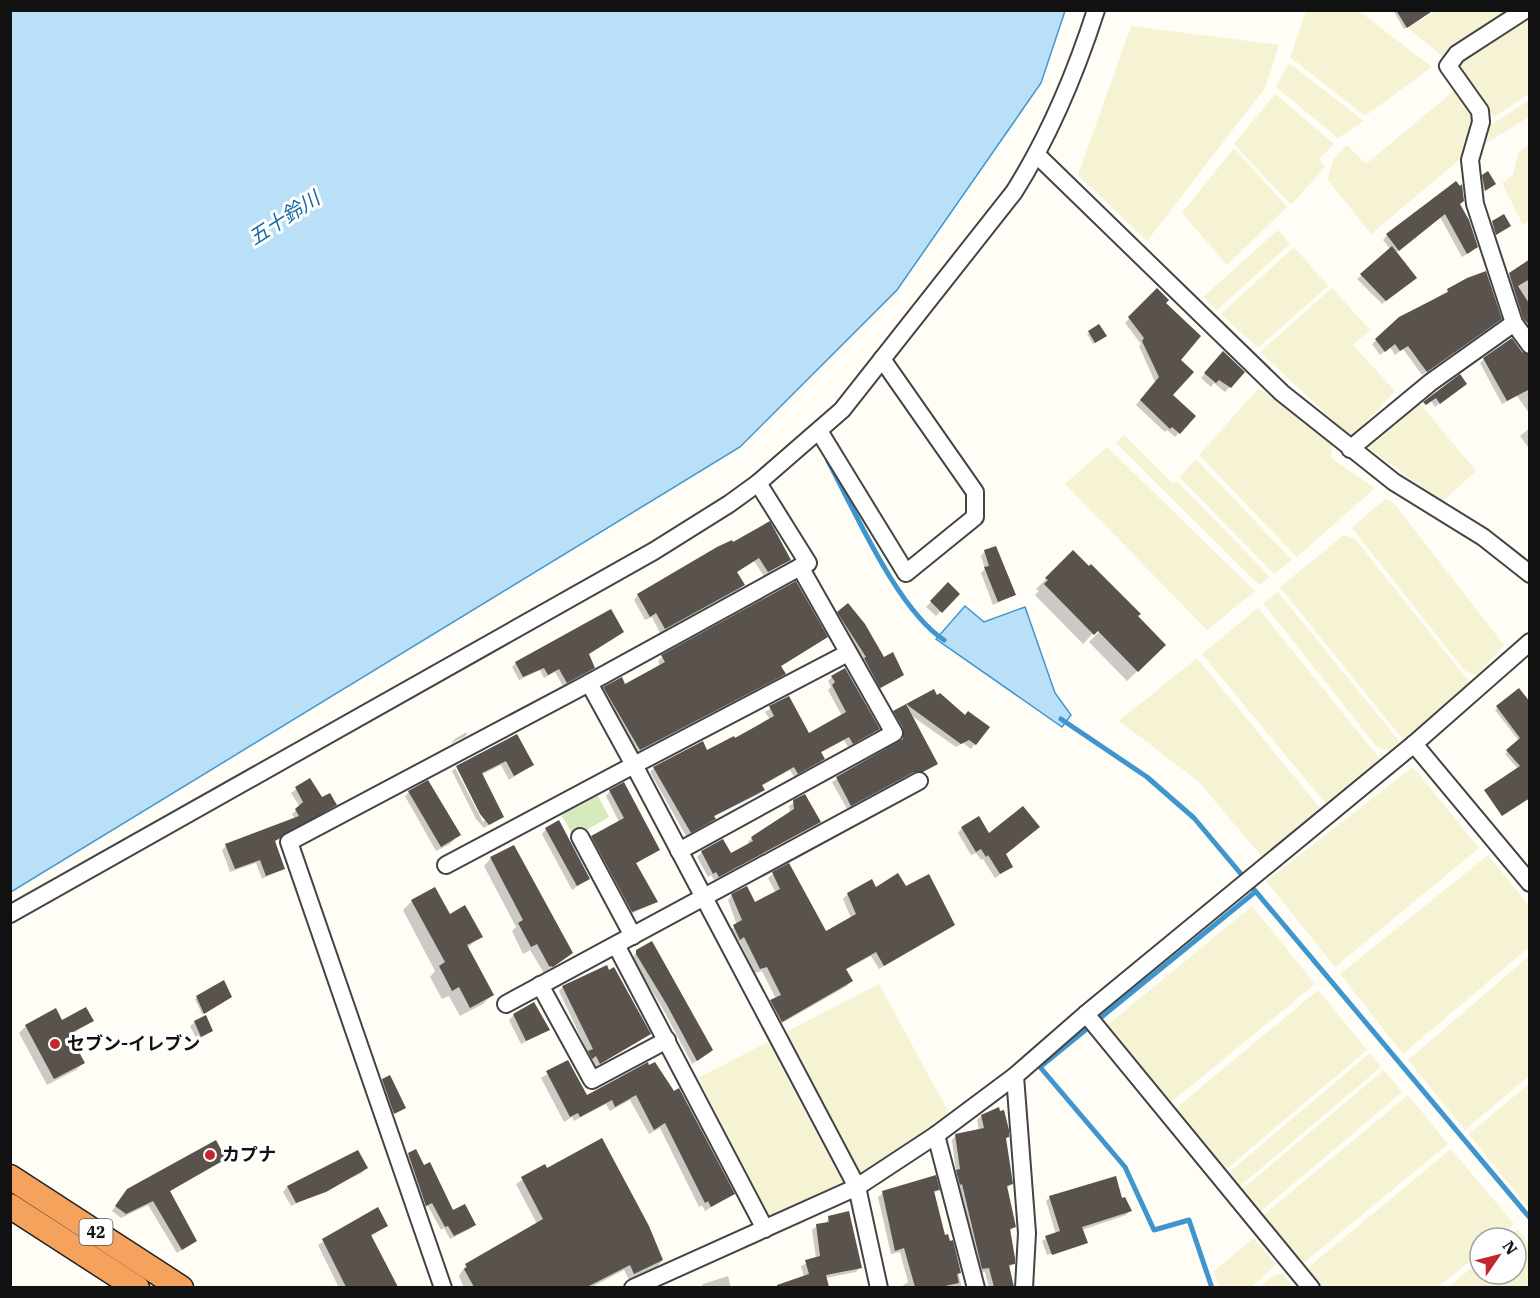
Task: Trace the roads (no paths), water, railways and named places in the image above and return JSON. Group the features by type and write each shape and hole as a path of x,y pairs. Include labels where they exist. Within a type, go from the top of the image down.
{"highway":[{"name":"42","path":"10,1177 181,1287"},
{"name":"42","path":"10,1206 137,1287"}],"street":[{"path":"10,915 654,551 758,483 842,410 1014,192 1037,155 1060,110 1096,10"},
{"path":"1525,10 1457,54 1448,66 1480,111 1482,122 1470,160 1475,204 1514,322 1530,345"},
{"path":"1037,155 1282,393 1394,482 1483,537 1530,574"},
{"path":"1350,449 1431,382 1514,322"},
{"path":"819,431 906,573 975,517 975,492 882,359"},
{"path":"443,1287 289,842 589,683 808,562 758,483"},
{"path":"679,851 894,733 800,567"},
{"path":"633,1287 857,1187 936,1135 1015,1076 1086,1014 1414,744 1530,642"},
{"path":"446,865 848,653"},
{"path":"589,683 857,1187 879,1287"},
{"path":"1414,744 1530,883"},
{"path":"506,1004 919,782"},
{"path":"580,837 633,936"},
{"path":"616,945 765,1229"},
{"path":"540,985 592,1080 667,1040"},
{"path":"1086,1014 1311,1287"},
{"path":"1015,1076 1027,1233 1024,1287"},
{"path":"936,1135 976,1287"}],"water":[{"name":"五十鈴川","path":"11,10 1065,11 1041,83 897,290 740,447 11,892"},
{"path":"965,606 984,622 1025,607 1055,693 1071,715 1062,727 936,639"}],"waterway":[{"path":"828,461 878,558 894,583 910,606 944,640"},
{"path":"1061,719 1147,777 1194,818 1530,1218"},
{"path":"1212,1288 1189,1220 1154,1230 1125,1167 1040,1067 1255,892"}],"place":[{"name":"セブン-イレブン","path":"55,1044"},
{"name":"カプナ","path":"210,1155"}]}
